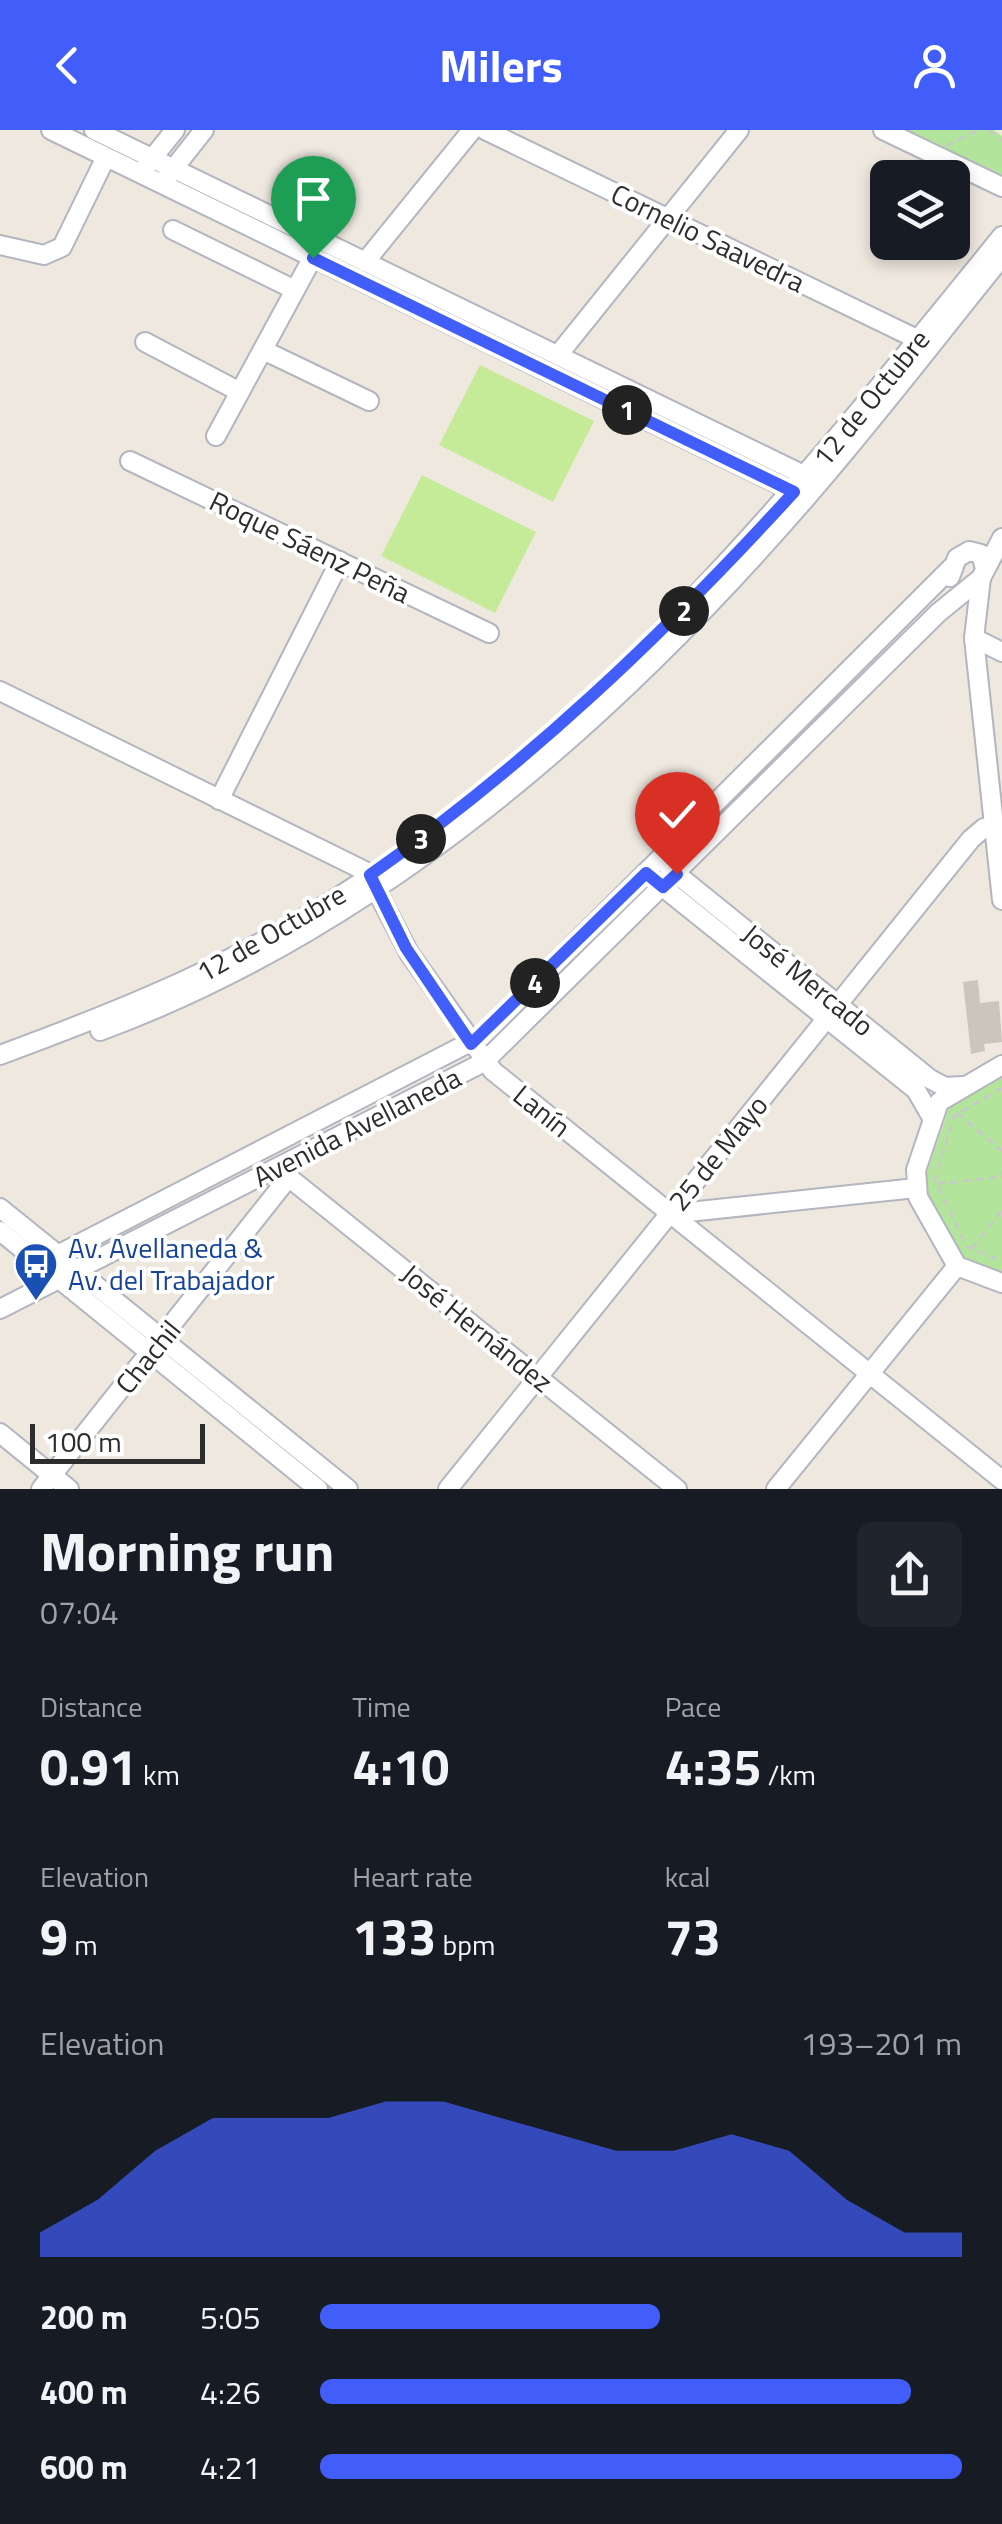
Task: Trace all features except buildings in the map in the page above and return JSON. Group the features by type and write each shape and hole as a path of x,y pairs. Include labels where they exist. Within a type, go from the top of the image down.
{"street":[{"path":"51,130 106,157 146,166"},
{"path":"94,130 146,166 366,262 813,480"},
{"path":"146,166 175,130"},
{"path":"168,176 204,130"},
{"path":"366,262 472,130"},
{"name":"Cornelio Saavedra","path":"485,130 924,343"},
{"path":"558,355 739,130"},
{"path":"884,130 1002,188"},
{"path":"0,245 44,255 62,247 106,157"},
{"path":"168,176 313,258 800,495"},
{"path":"174,230 295,290"},
{"name":"12 de Octubre","path":"0,1068 189,994 300,936 373,880 532,770 697,618 924,343 1002,236"},
{"name":"12 de Octubre","path":"924,343 1002,257"},
{"path":"216,436 313,258"},
{"path":"145,342 240,392"},
{"path":"263,350 370,401"},
{"name":"Roque Sáenz Peña","path":"130,461 489,633"},
{"name":"Avenida Avellaneda","path":"0,1309 75,1269 283,1172 484,1062 973,578 1002,538"},
{"path":"219,800 340,561"},
{"path":"973,578 974,638"},
{"path":"973,578 974,638 998,825 1002,900"},
{"name":"Avenida Avellaneda","path":"40,1264 471,1044 652,866 973,578"},
{"path":"974,638 1002,652"},
{"path":"0,691 373,880"},
{"name":"25 de Mayo","path":"448,1489 971,839 998,825"},
{"name":"José Mercado","path":"652,866 832,1012 916,1090 932,1116"},
{"name":"12 de Octubre","path":"0,1056 182,983 373,880"},
{"name":"Lanín","path":"373,880 406,948 484,1062 1002,1480"},
{"name":"José Mercado","path":"832,1012 935,1083 962,1086"},
{"path":"1002,1065 945,1096 932,1116 916,1188 957,1266 1002,1283"},
{"name":"José Hernández","path":"267,1148 263,1163 283,1172 678,1489"},
{"name":"Chachil","path":"47,1482 157,1346 283,1172"},
{"path":"670,1214 916,1188"},
{"path":"0,1208 75,1269 318,1489"},
{"path":"0,1231 57,1278 157,1346 348,1489"},
{"path":"776,1489 957,1266"},
{"path":"0,1433 47,1482 69,1489"}],"path":[{"path":"945,147 978,130"},
{"path":"989,130 1002,140"},
{"path":"1002,1088 957,1113 936,1185 971,1250 1002,1261"},
{"path":"957,1113 1002,1151"},
{"path":"936,1185 1001,1178 1002,1170"},
{"path":"971,1250 1002,1210"}],"green space":[{"path":"907,130 994,130 1002,136 1002,178"},
{"path":"480,365 594,421 553,502 439,445"},
{"path":"422,475 536,532 495,613 381,556"},
{"path":"1002,1075 1002,1272 961,1257 926,1193 925,1178 950,1105"}],"waterway":[{"path":"71,130 133,160"},
{"path":"181,183 787,478"}],"place":[{"name":"Av. Avellaneda & Av. del Trabajador","path":"36,1302"}],"route":[{"path":"313,258 794,492 678,617 574,716 370,875 406,948 471,1044 646,873 663,887 677,874"}]}
